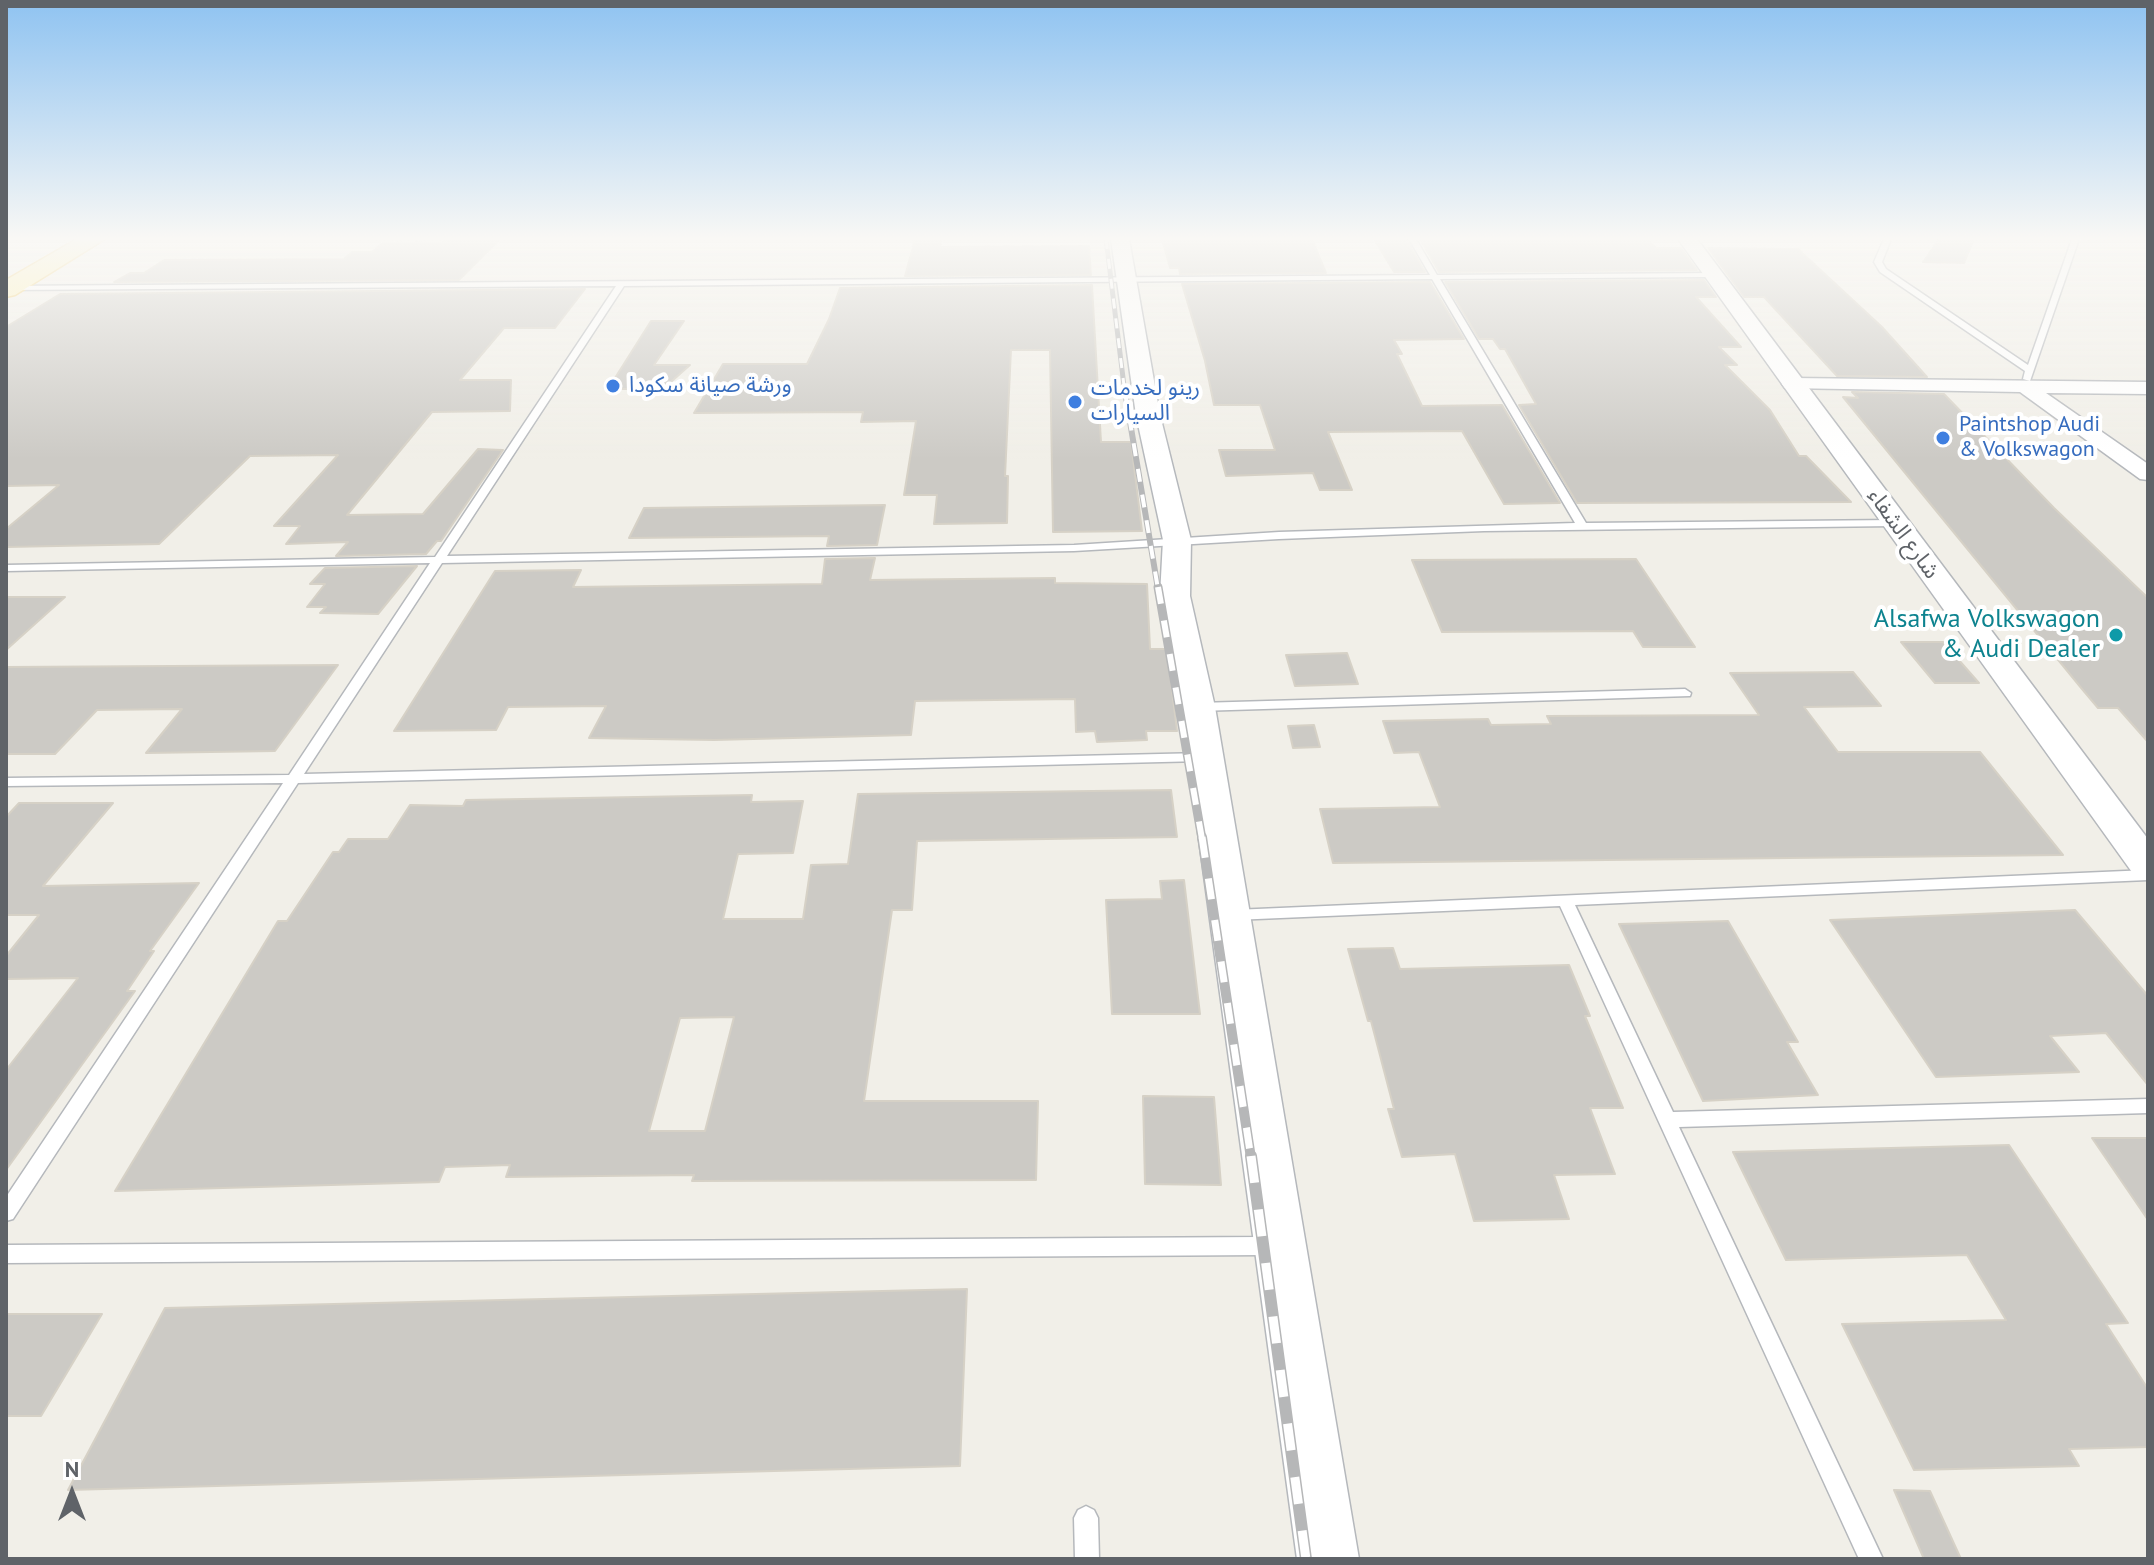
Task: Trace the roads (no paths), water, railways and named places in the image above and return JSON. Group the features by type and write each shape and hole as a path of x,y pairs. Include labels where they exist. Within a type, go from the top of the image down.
{"street":[{"path":"1132,312 1148,415 1177,540 1175,596 1198,707 1203,757 1328,1559"},
{"name":"شارع الشفاء","path":"1741,312 2148,866"},
{"path":"1792,384 2027,378 2148,388"},
{"path":"2027,378 2148,474"}],"lane":[{"path":"6,1213 602,312"},
{"path":"1454,312 1581,524"},
{"path":"1937,312 2027,378 2050,312"},
{"path":"6,568 1074,548 1177,540 1581,524 1895,523"},
{"path":"1198,707 1685,693"},
{"path":"6,782 294,779 1203,757"},
{"path":"1229,915 2148,875"},
{"path":"1565,901 1871,1559"},
{"path":"1667,1120 2148,1106"},
{"path":"6,1254 1264,1246 1278,1225"},
{"path":"1086,1518 1087,1559"}],"railway":[{"path":"1115,312 1125,394"},
{"path":"1125,392 1158,589"},
{"path":"1158,587 1202,839"},
{"path":"1202,837 1251,1158"},
{"path":"1251,1156 1306,1559"}],"place":[{"name":"ورشة صيانة سكودا","path":"613,386"},
{"name":"رينو لخدمات السيارات","path":"1075,402"},
{"name":"Paintshop Audi & Volkswagon","path":"1943,438"},
{"name":"Alsafwa Volkswagon & Audi Dealer","path":"2116,635"}]}
